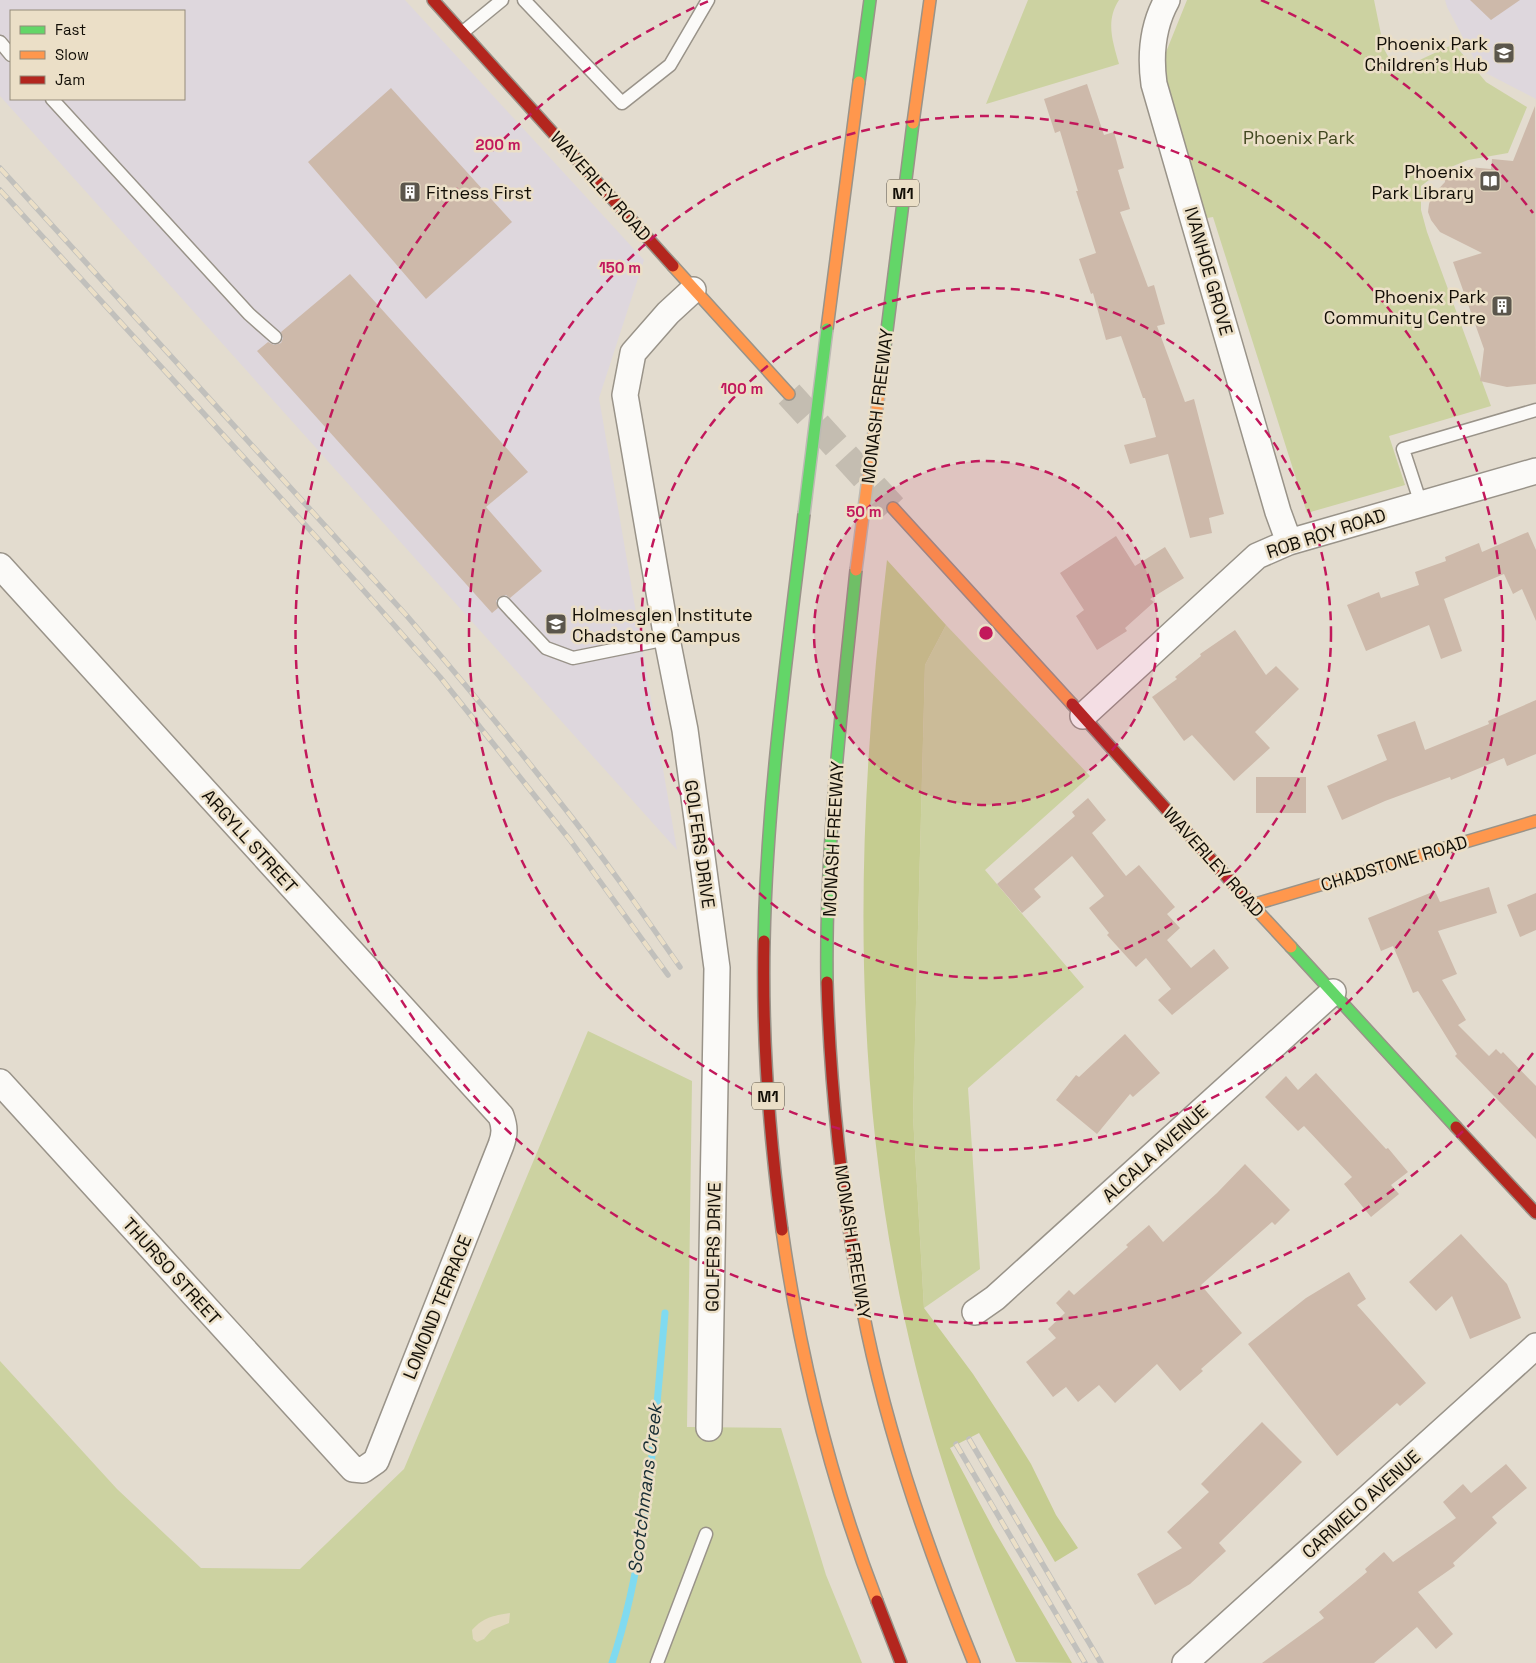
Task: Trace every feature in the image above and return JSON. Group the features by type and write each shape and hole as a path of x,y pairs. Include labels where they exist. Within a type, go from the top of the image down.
{"main road":[{"name":"WAVERLEY ROAD","path":"433,0 693,290 789,394"},
{"name":"M1","path":"870,0 846,174 771,791 765,876 764,1038 770,1136 780,1219 792,1296 812,1388 836,1482 862,1560 901,1663"},
{"name":"MONASH FREEWAY","path":"930,0 906,170 856,570 838,752 830,874 827,957 828,1004 836,1124 848,1217 876,1373 924,1534 952,1611 974,1663"},
{"name":"WAVERLEY ROAD","path":"893,508 1252,905 1536,1213"},
{"name":"CHADSTONE ROAD","path":"1252,905 1536,821"}],"street":[{"name":"IVANHOE GROVE","path":"1167,0 1156,24 1153,37 1152,68 1154,84 1278,512 1289,542"},
{"name":"GOLFERS DRIVE","path":"693,290 668,313 633,353 625,395 667,639 685,730 717,968 709,1428"},
{"name":"ROB ROY ROAD","path":"1082,716 1257,556 1289,542 1536,471"},
{"name":"ARGYLL STREET","path":"0,566 501,1116"},
{"name":"ALCALA AVENUE","path":"975,1312 995,1298 1332,992"},
{"name":"THURSO STREET","path":"0,1082 344,1460"},
{"name":"LOMOND TERRACE","path":"344,1460 353,1469 359,1471 376,1461 501,1145 505,1133 501,1116"},
{"name":"CARMELO AVENUE","path":"1185,1663 1536,1346"}],"lane":[{"path":"463,32 502,0"},
{"path":"524,0 622,103 670,65 708,0"},
{"path":"0,42 10,54"},
{"path":"53,100 242,307 275,337"},
{"path":"1421,504 1403,449 1536,410"},
{"path":"504,603 546,648 573,658 667,639"},
{"path":"657,1663 706,1534"}],"shaded area":[{"name":"Holmesglen Institute Chadstone Campus","path":"0,0 405,0 644,260 599,398 677,850 0,96"},
{"name":"Phoenix Park Children's Hub","path":"1445,0 1536,0 1536,99 1480,70"}],"green space":[{"path":"1028,0 1119,0 1112,16 1111,24 1119,64 986,104"},
{"name":"Phoenix Park","path":"1187,0 1374,0 1384,49 1396,71 1454,44 1486,82 1527,107 1508,153 1468,160 1441,171 1421,186 1421,210 1427,232 1491,406 1389,436 1405,485 1307,513 1213,217 1201,219 1158,72"},
{"path":"887,560 946,625 925,665 913,1116 924,1308 973,1374 1011,1432 1031,1464 1056,1515 1078,1548 1055,1562 979,1433 950,1448 993,1528 1072,1663 1016,1662 987,1590 948,1480 916,1368 894,1268 879,1167 869,1067 864,966 864,865 868,764"},
{"path":"946,625 1090,776 985,870 1084,987 968,1088 980,1269 924,1308 913,1116 925,665"},
{"path":"588,1031 692,1081 687,1427 781,1428 826,1575 862,1663 0,1663 0,1361 117,1489 201,1568 300,1569 404,1469"}],"sand":[{"path":"510,1613 509,1623 492,1630 484,1639 477,1642 473,1639 472,1630 480,1622 493,1616"}],"building":[{"path":"1470,0 1520,0 1491,20"},
{"path":"1087,84 1104,135 1114,132 1124,168 1118,170 1130,209 1120,212 1148,287 1154,285 1165,324 1157,326 1185,402 1194,399 1224,514 1209,518 1212,533 1190,538 1168,454 1130,464 1124,445 1156,437 1145,398 1143,398 1121,336 1106,340 1093,293 1091,294 1079,259 1096,253 1076,191 1078,191 1060,131 1055,133 1044,99"},
{"name":"Fitness First","path":"391,88 512,222 426,299 308,162"},
{"path":"1535,106 1536,384 1507,387 1480,381 1484,349 1453,262 1482,253 1440,232 1431,220 1428,212 1432,196 1445,182 1444,174 1468,177 1469,167 1491,169 1492,159 1513,161"},
{"path":"350,274 528,472 486,507 542,571 510,598 506,595 499,597 496,601 498,608 492,613 257,351 268,342 274,345 281,343 283,338 281,332"},
{"path":"1528,532 1536,550 1536,621 1522,589 1513,594 1504,574 1444,599 1462,651 1441,659 1429,625 1366,651 1347,605 1379,592 1381,598 1419,585 1415,572 1446,561 1445,557 1479,543 1482,552"},
{"path":"1116,536 1135,566 1165,547 1184,578 1150,599 1154,602 1125,628 1127,631 1097,650 1076,616 1084,610 1060,573"},
{"path":"1235,630 1266,675 1276,666 1299,689 1255,732 1270,748 1234,781 1192,735 1184,741 1152,697 1177,679 1175,677 1201,656 1200,654"},
{"path":"1536,700 1536,754 1507,766 1504,758 1451,780 1450,777 1385,801 1342,820 1327,786 1387,760 1377,735 1415,721 1425,750 1489,724 1488,721"},
{"path":"1256,777 1306,777 1306,813 1256,813"},
{"path":"1088,798 1106,820 1092,833 1126,876 1139,865 1175,907 1167,914 1180,928 1167,940 1191,968 1214,949 1229,968 1172,1015 1158,1000 1171,989 1146,958 1136,967 1107,935 1109,933 1089,908 1104,896 1072,856 1034,889 1041,897 1022,913 997,884 1075,816 1072,812"},
{"path":"1489,887 1497,913 1438,931 1457,974 1442,980 1466,1020 1458,1025 1489,1056 1496,1049 1501,1054 1503,1052 1536,1086 1536,1139 1455,1056 1457,1054 1418,991 1413,993 1393,946 1381,951 1368,918 1435,891 1440,902"},
{"path":"1536,893 1536,930 1520,937 1507,905"},
{"path":"1125,1034 1160,1073 1133,1097 1130,1094 1097,1134 1056,1100 1076,1075 1079,1077"},
{"path":"1316,1073 1386,1149 1388,1148 1408,1172 1391,1185 1399,1194 1371,1217 1344,1184 1352,1177 1304,1126 1298,1131 1265,1097 1286,1076 1298,1090"},
{"path":"1245,1164 1290,1210 1275,1225 1272,1222 1201,1285 1242,1333 1201,1369 1203,1371 1180,1391 1157,1364 1115,1403 1099,1385 1078,1402 1066,1387 1053,1397 1026,1362 1056,1338 1048,1329 1065,1313 1056,1303 1069,1290 1074,1295 1128,1247 1126,1245 1149,1225 1163,1242 1217,1193"},
{"path":"1461,1234 1507,1284 1521,1318 1470,1339 1452,1296 1436,1311 1409,1282"},
{"path":"1349,1272 1366,1299 1357,1305 1426,1383 1400,1406 1397,1403 1337,1456 1248,1344 1306,1298"},
{"path":"1262,1422 1302,1462 1219,1543 1226,1551 1190,1584 1155,1605 1137,1574 1182,1548 1167,1532 1209,1492 1201,1484"},
{"path":"1506,1464 1527,1488 1492,1517 1497,1523 1453,1563 1455,1566 1418,1592 1453,1634 1436,1649 1417,1627 1374,1663 1262,1663 1324,1618 1319,1612 1367,1572 1365,1569 1384,1552 1393,1562 1456,1518 1443,1502 1463,1484 1471,1493"}],"waterway":[{"name":"Scotchmans Creek","path":"612,1663 634,1577 642,1533 653,1445 665,1313"}],"tunnel":[{"path":"789,394 893,508"}],"railway":[{"path":"0,168 407,616 575,821 680,967"},
{"path":"0,190 319,540 440,677 570,840 668,975"},
{"path":"969,1439 1101,1663"},
{"path":"956,1444 1085,1663"}],"traffic: fast":[{"path":"859,82 870,0"},
{"path":"880,386 913,123"},
{"path":"804,514 827,329"},
{"path":"764,941 773,780 804,514"},
{"path":"827,982 827,930 832,827 840,724 856,570"},
{"path":"1291,947 1456,1127"}],"traffic: slow":[{"path":"913,123 930,0"},
{"path":"827,329 859,82"},
{"path":"673,266 789,394"},
{"path":"856,570 880,386"},
{"path":"893,508 1072,704"},
{"path":"1291,947 1252,905 1536,821"},
{"path":"782,1230 798,1324 831,1465 860,1556 877,1601"},
{"path":"858,1285 879,1382 906,1477 921,1524 974,1663"}],"traffic: jam":[{"path":"433,0 673,266"},
{"path":"1072,704 1252,905"},
{"path":"764,941 767,1086 782,1230"},
{"path":"827,982 837,1134 846,1210 858,1285"},
{"path":"1456,1127 1536,1213"},
{"path":"877,1601 901,1663"}],"place":[{"name":"Phoenix Park Children's Hub","path":"1504,53"},
{"name":"Phoenix Park Library","path":"1490,181"},
{"name":"Fitness First","path":"410,192"},
{"name":"Phoenix Park Community Centre","path":"1502,306"},
{"name":"Holmesglen Institute Chadstone Campus","path":"556,624"}]}
